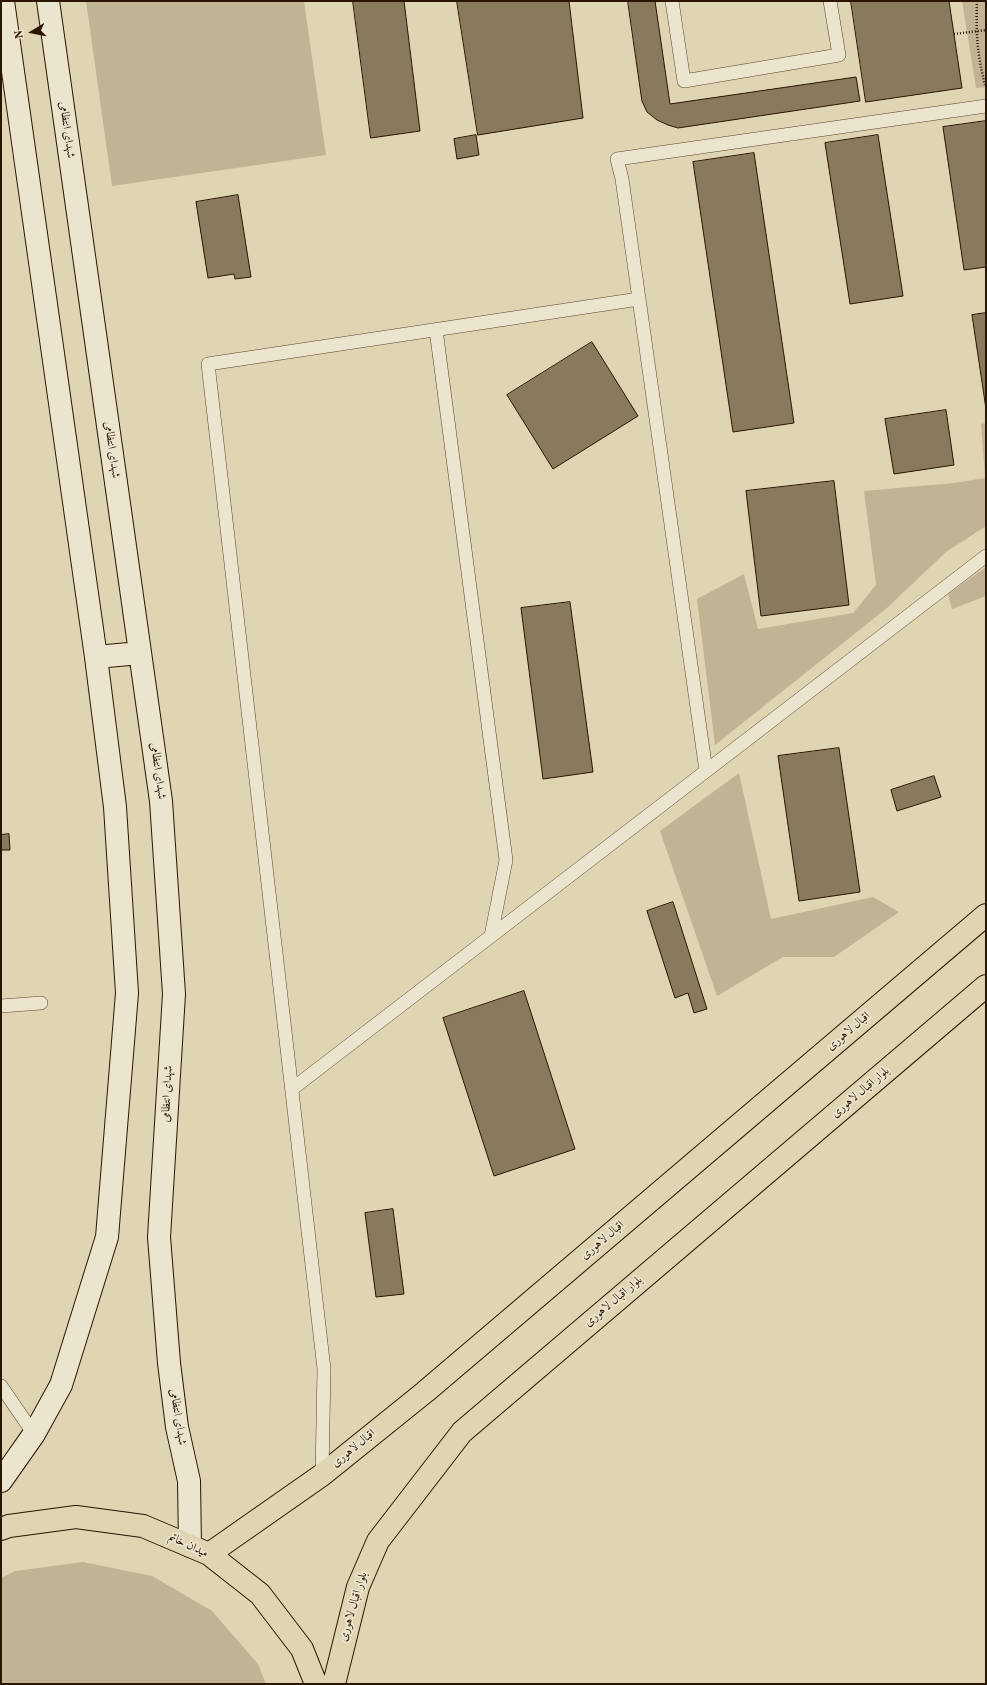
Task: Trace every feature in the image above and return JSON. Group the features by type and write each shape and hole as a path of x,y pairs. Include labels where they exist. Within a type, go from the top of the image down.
{"main road":[{"path":"1,1481 34,1434 61,1385 108,1237 127,993 115,807 96,657 3,1"},
{"name":"شهدای انتظامی","path":"48,1 162,801 174,994 159,1237 168,1363 178,1427 189,1481 199,1550"},
{"path":"96,657 140,653"},
{"name":"اقبال لاهوری","path":"199,1550 322,1475 425,1392 986,916"},
{"name":"بلوار اقبال لاهوری","path":"334,1684 358,1588 378,1541 462,1432 986,986"},
{"name":"میدان خاتم","path":"1,1529 8,1526 76,1517 144,1526 199,1550 260,1594 302,1649 316,1684"}],"lane":[{"path":"672,1 684,81 838,55 830,1"},
{"path":"706,771 640,299 622,178 617,160 986,106"},
{"path":"322,1475 324,1369 208,364 640,299"},
{"path":"436,330 506,860 491,936"},
{"path":"292,1089 986,556"},
{"path":"1,1006 40,1003"},
{"path":"1,1386 34,1434"}],"path":[{"path":"977,1 977,53 985,87"},
{"path":"954,34 986,30"}],"shaded area":[{"path":"86,1 304,1 326,155 112,186"},
{"path":"962,1 986,1 986,87 976,88"},
{"path":"986,423 986,526 946,552 887,608 715,745 697,599 744,574 758,629 853,613 876,585 864,491 954,483 985,478 981,424"},
{"path":"986,567 986,596 952,609 948,594"},
{"path":"739,773 771,919 873,897 899,912 834,957 783,957 717,996 660,831"},
{"path":"83,1562 152,1576 212,1611 258,1664 266,1684 1,1684 1,1578 15,1571"}],"building":[{"path":"353,1 404,1 420,131 371,138"},
{"path":"457,1 569,1 583,118 478,135"},
{"path":"628,1 655,1 670,104 856,77 860,101 678,128 668,125 657,120 647,112 642,101"},
{"path":"851,1 949,1 962,88 866,102"},
{"path":"986,121 986,267 964,270 943,127"},
{"path":"476,135 479,155 457,159 454,139"},
{"path":"878,135 903,296 850,304 825,143"},
{"path":"754,153 794,423 733,432 693,162"},
{"path":"238,195 251,277 235,279 234,274 208,278 196,202"},
{"path":"986,313 986,409 972,315"},
{"path":"592,342 638,416 553,469 507,395"},
{"path":"946,410 954,465 894,474 885,419"},
{"path":"834,481 849,605 761,616 746,491"},
{"path":"570,602 593,772 543,779 521,608"},
{"path":"839,748 860,892 799,901 778,756"},
{"path":"934,776 941,797 897,811 891,790"},
{"path":"9,834 10,850 1,850 1,835"},
{"path":"673,902 707,1009 694,1013 688,993 675,998 647,911"},
{"path":"524,991 575,1149 494,1176 443,1018"},
{"path":"393,1209 404,1294 376,1297 365,1213"}]}
